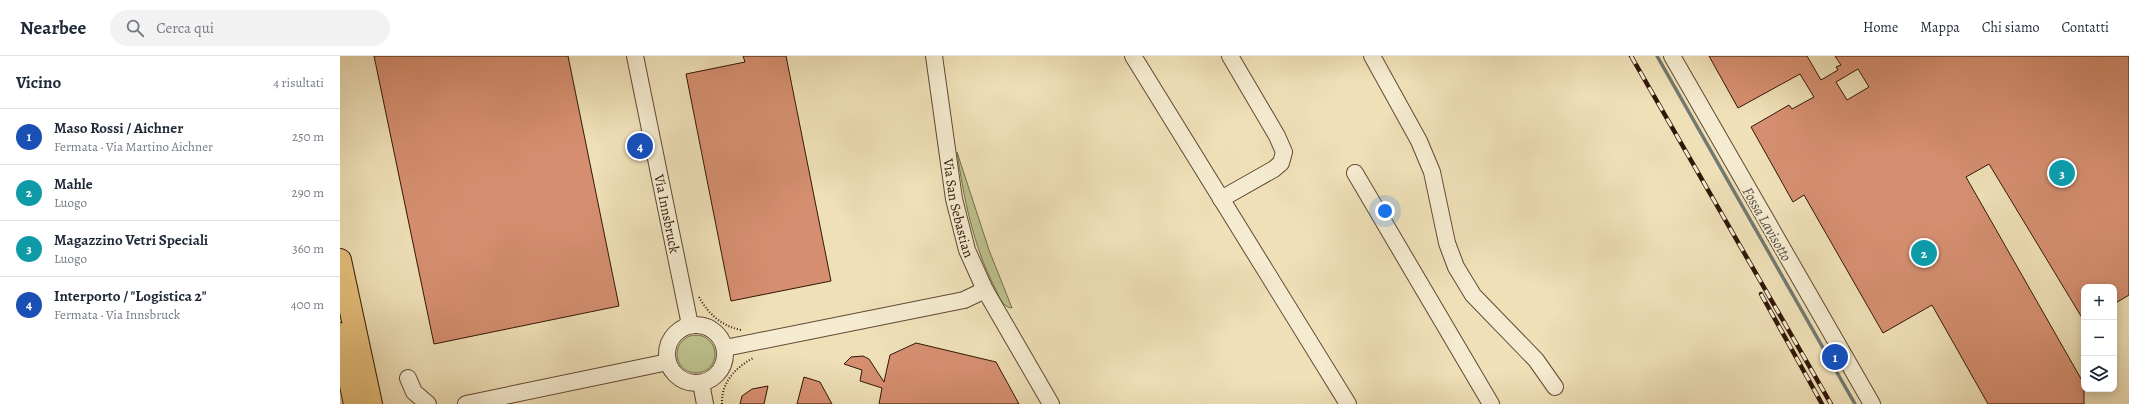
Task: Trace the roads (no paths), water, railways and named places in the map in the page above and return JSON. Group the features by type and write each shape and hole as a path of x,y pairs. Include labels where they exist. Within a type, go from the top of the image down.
{"highway":[{"path":"340,260 371,404"},
{"path":"340,334 355,404"}],"street":[{"name":"Via Innsbruck","path":"635,56 690,325"},
{"name":"Via San Sebastian","path":"934,56 954,199 967,250 985,290 1051,404"},
{"path":"1133,56 1348,404"},
{"path":"1221,199 1274,169 1281,163 1284,152 1277,136 1230,56"},
{"path":"1372,56 1419,141 1432,172 1447,243 1456,267 1472,295 1536,360 1556,387"},
{"path":"1672,56 1872,404"},
{"path":"1355,173 1491,404"},
{"path":"725,348 964,300 985,290"},
{"path":"699,324 716,332 722,340 725,348 726,358 723,367 718,374 701,383 692,383 677,376 668,362 667,353 669,343 681,329 690,325 699,324"},
{"path":"466,404 668,362"},
{"path":"408,378 414,392 428,404"},
{"path":"701,383 706,404"}],"waterway":[{"name":"Fossa Lavisotto","path":"1657,56 1855,404"}],"railway":[{"path":"1631,56 1831,404"},
{"path":"1761,294 1822,404"}],"place":[{"name":"Interporto / \"Logistica 2\"","path":"640,146"},
{"name":"Magazzino Vetri Speciali","path":"2062,173"},
{"name":"Mahle","path":"1924,253"},
{"name":"Maso Rossi / Aichner","path":"1835,357"}]}
